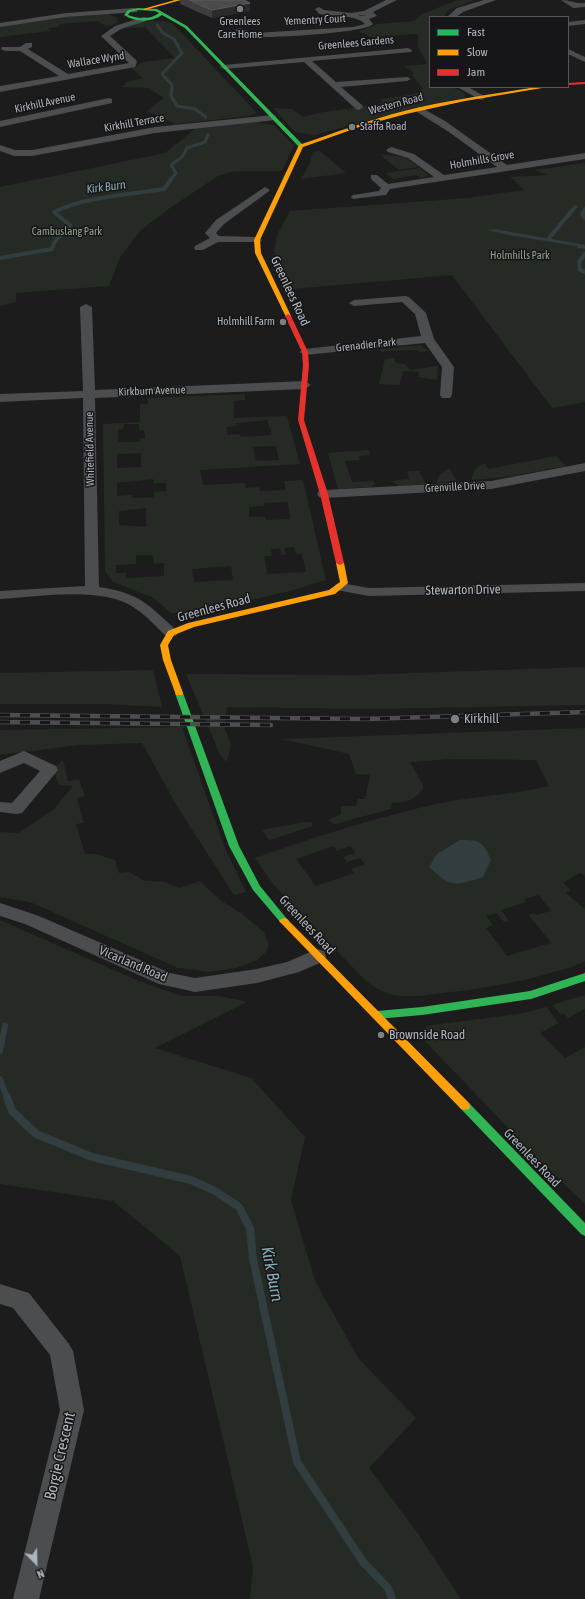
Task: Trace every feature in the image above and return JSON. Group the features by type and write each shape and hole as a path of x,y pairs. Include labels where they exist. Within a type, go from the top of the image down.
{"main road":[{"path":"128,17 144,9 174,2"},
{"path":"128,17 143,19 158,14 174,2"},
{"path":"144,9 176,21 186,27 301,146 257,240"},
{"path":"569,84 585,82"},
{"name":"Western Road","path":"301,146 384,119 420,110 482,97 540,88"},
{"name":"Greenlees Road","path":"257,240 258,253 305,352 305,385 301,420 324,494 344,578 341,587 332,592 191,625 171,633 164,645 167,660 234,846 246,872 272,909 377,1015 585,1231"},
{"path":"377,1015 422,1011 531,995 585,977"}],"street":[{"path":"311,14 320,10 365,16 379,5 391,0"},
{"path":"452,16 460,10 492,0"},
{"path":"566,0 576,6 585,5"},
{"path":"0,25 27,19 80,12 108,12 128,17"},
{"name":"Yementry Court","path":"239,30 254,35 358,29 369,24 365,16"},
{"name":"Wallace Wynd","path":"0,89 132,65 133,62 105,36 128,17"},
{"path":"569,24 585,22"},
{"name":"Yementry Court","path":"245,40 254,35"},
{"path":"5,49 26,47 65,76"},
{"name":"Greenlees Gardens","path":"224,67 408,50"},
{"path":"569,52 585,61"},
{"name":"Greenlees Gardens","path":"305,59 357,106 368,102"},
{"path":"569,63 585,61"},
{"path":"334,85 407,79"},
{"path":"463,88 482,97"},
{"name":"Kirkhill Avenue","path":"0,124 61,113 91,101 109,101"},
{"path":"420,110 454,129 473,146 503,167"},
{"name":"Kirkhill Terrace","path":"0,148 14,153 32,153 155,130 273,118"},
{"name":"Holmhills Grove","path":"391,150 411,156 442,178 506,169 503,167 585,156"},
{"path":"0,157 14,153"},
{"path":"374,177 386,187 442,178"},
{"path":"356,197 383,193 386,187"},
{"path":"216,239 210,233 220,222 265,190"},
{"path":"199,248 216,239 257,240"},
{"path":"354,303 406,299 420,313 428,339 448,367 446,394"},
{"name":"Whitefield Avenue","path":"86,307 90,394 92,590"},
{"name":"Grenadier Park","path":"305,352 428,339"},
{"name":"Kirkburn Avenue","path":"0,398 305,385"},
{"name":"Grenville Drive","path":"324,494 491,485 585,468"},
{"name":"Stewarton Drive","path":"341,587 369,592 585,587"},
{"path":"0,595 92,590 117,594 140,605 171,633"},
{"path":"0,768 24,756 50,770 16,809 0,807"},
{"name":"Vicarland Road","path":"0,910 32,920 166,979 195,985 257,976 292,967 317,956"},
{"name":"Borgie Crescent","path":"0,1294 21,1300 61,1351 72,1410 26,1599"}],"green space":[{"path":"458,0 476,0 448,10 445,16 429,16 429,88 454,88 465,95 464,98 416,108 315,135 295,132 273,108 292,109 303,117 323,112 383,103 380,99 415,94 423,88 413,77 413,72 404,66 427,64 418,47 418,34 370,37 359,31 378,24 414,21 422,14"},
{"path":"96,13 108,14 117,18 118,22 107,27 98,21 61,24 57,27 48,28 51,31 0,37 0,26"},
{"path":"164,21 173,24 257,113 248,116 175,124 147,111 164,98 149,88 123,87 126,82 143,78 131,68 143,62 175,58 145,27 126,28 139,22"},
{"name":"Cambuslang Park","path":"255,122 274,125 294,145 282,171 234,171 218,176 170,208 141,230 120,257 109,286 16,293 16,302 0,306 0,187 165,153 196,128"},
{"path":"320,151 346,173 301,179 309,165 313,152"},
{"path":"379,154 405,157 419,167 399,170"},
{"name":"Holmhills Park","path":"585,163 585,402 552,408 452,275 293,289 274,251 278,233 290,211 468,198 524,190 510,177 548,175 534,170"},
{"path":"420,168 429,176 420,178 416,175 393,179 385,173"},
{"path":"421,345 428,351 385,351 381,353 380,349"},
{"path":"394,358 396,363 405,364 410,370 438,366 437,380 418,377 419,372 403,371 399,385 379,384 385,359"},
{"path":"245,394 245,400 234,401 234,418 287,416 300,464 200,470 203,485 245,483 246,488 259,487 260,491 286,490 284,481 303,480 326,580 290,591 194,613 171,613 154,598 113,582 105,571 103,424 140,422 140,404 148,404 148,398","holes":["267,420 272,435 241,437 239,434 228,435 226,427 237,426 236,423","124,424 139,424 139,430 144,430 145,438 140,439 139,442 118,442 118,429 123,429","276,446 279,460 256,461 253,447","141,453 141,467 117,468 117,454","153,479 154,483 166,483 166,491 154,492 154,497 132,498 132,495 117,496 117,483","288,502 290,519 266,520 265,517 249,517 249,507 264,506 264,503","146,508 146,527 119,525 119,511","294,547 296,554 302,554 306,572 267,574 264,556 272,556 271,549 280,548 282,555 286,555 284,548","136,555 153,555 154,564 164,563 164,576 126,578 126,573 116,573 116,565 136,564","231,566 233,580 194,582 192,569"]},
{"path":"369,450 370,455 359,456 360,460 345,461 352,482 374,481 375,484 371,487 338,489 328,453"},
{"path":"556,456 566,466 505,477 472,480 475,469 485,463 488,469"},
{"path":"449,468 457,481 436,483 440,475"},
{"path":"407,471 419,471 426,484 399,486 391,481 409,479"},
{"path":"585,667 585,705 369,709 227,707 224,726 231,744 227,762 220,755 186,674 356,675"},
{"path":"153,670 162,707 106,704 0,704 0,673"},
{"path":"182,727 224,846 246,892 234,895 177,806 142,743 79,745 0,755 0,730"},
{"path":"585,728 585,876 580,873 563,883 571,890 566,893 585,909 585,961 577,965 544,975 510,983 477,989 425,995 406,996 389,994 370,984 273,884 255,858 344,828 413,809 450,801 549,786 536,760 451,759 410,762 423,785 423,789 416,796 406,801 392,803 391,809 335,824 329,821 330,819 341,814 341,806 356,806 358,799 365,799 370,775 356,774 349,754 282,739","holes":["333,846 337,851 350,846 356,853 343,857 347,862 360,858 365,864 351,869 354,873 316,886 296,859","539,895 551,911 536,915 534,913 529,915 551,943 507,956 486,928 493,925 486,916 497,913 504,922 509,921 501,910 526,902 524,899"]},
{"path":"63,760 68,781 79,779 85,796 77,798 84,823 76,824 85,854 95,854 115,860 119,873 129,872 145,881 165,882 179,888 200,881 220,900 241,913 264,932 269,945 266,952 257,960 236,968 210,972 178,968 30,902 0,897 0,832 18,833 53,810 73,786 59,785 53,769"},
{"path":"311,822 313,826 269,840 262,830"},
{"path":"0,920 136,980 181,996 219,996 247,1002 155,1048 251,1078 305,1137 291,1200 315,1281 359,1359 416,1418 369,1468 419,1535 461,1599 250,1599 253,1567 180,1256 113,1201 0,1184"},
{"path":"585,995 585,1009 568,1018 564,1014 561,1015 552,1005"},
{"path":"547,1007 558,1023 540,1033 565,1058 585,1047 585,1204 534,1155 426,1042 422,1033 424,1028 433,1025 518,1014"}],"shaded area":[{"path":"494,229 580,244 576,246 487,230"},
{"path":"460,840 476,841 483,845 486,849 491,860 483,877 466,882 454,883 443,879 429,867 437,854"}],"building":[{"path":"190,0 244,0 250,3 212,10"}],"waterway":[{"name":"Kirk Burn","path":"157,25 163,33 174,39 182,53 162,74 172,85 171,96 177,106 195,109 206,117"},
{"name":"Kirk Burn","path":"171,179 176,173 171,165 182,157 187,148 205,142 208,135"},
{"name":"Kirk Burn","path":"0,258 52,249 53,244 70,225 54,212 80,202 94,199 164,189 172,178"},
{"path":"549,238 575,207"},
{"path":"585,209 582,214 585,218"},
{"path":"579,246 585,247"},
{"path":"585,254 579,262 580,270 585,272"},
{"name":"Kirk Burn","path":"0,1051 5,1026"},
{"name":"Kirk Burn","path":"0,1079 7,1098"},
{"name":"Kirk Burn","path":"7,1097 12,1111 36,1134 92,1157 191,1180 215,1191 239,1207 250,1228 253,1259 297,1462 363,1562 388,1588 392,1599"}],"railway":[{"path":"0,715 366,719 585,712"},
{"path":"0,722 271,725"}],"traffic: fast":[{"path":"138,9 156,10 162,13 154,18 145,20 126,15 129,11 138,9"},
{"path":"162,13 186,27 301,146"},
{"path":"179,693 234,846 256,888 284,921"},
{"path":"377,1015 422,1011 531,995 585,977"},
{"path":"465,1106 585,1231"}],"traffic: slow":[{"path":"145,9 179,0"},
{"path":"301,146 364,124 424,108 539,88"},
{"path":"288,316 258,253 257,240 301,146"},
{"path":"179,693 167,660 164,645 171,633 191,625 332,592 344,583 340,563"},
{"path":"284,921 465,1106"}],"traffic: jam":[{"path":"569,84 585,83"},
{"path":"288,316 305,352 306,365 301,420 324,494 340,563"}],"place":[{"name":"Greenlees Care Home","path":"240,9"},
{"name":"Staffa Road","path":"352,127"},
{"name":"Holmhill Farm","path":"283,322"},
{"name":"Kirkhill","path":"455,719"},
{"name":"Brownside Road","path":"381,1035"}]}
